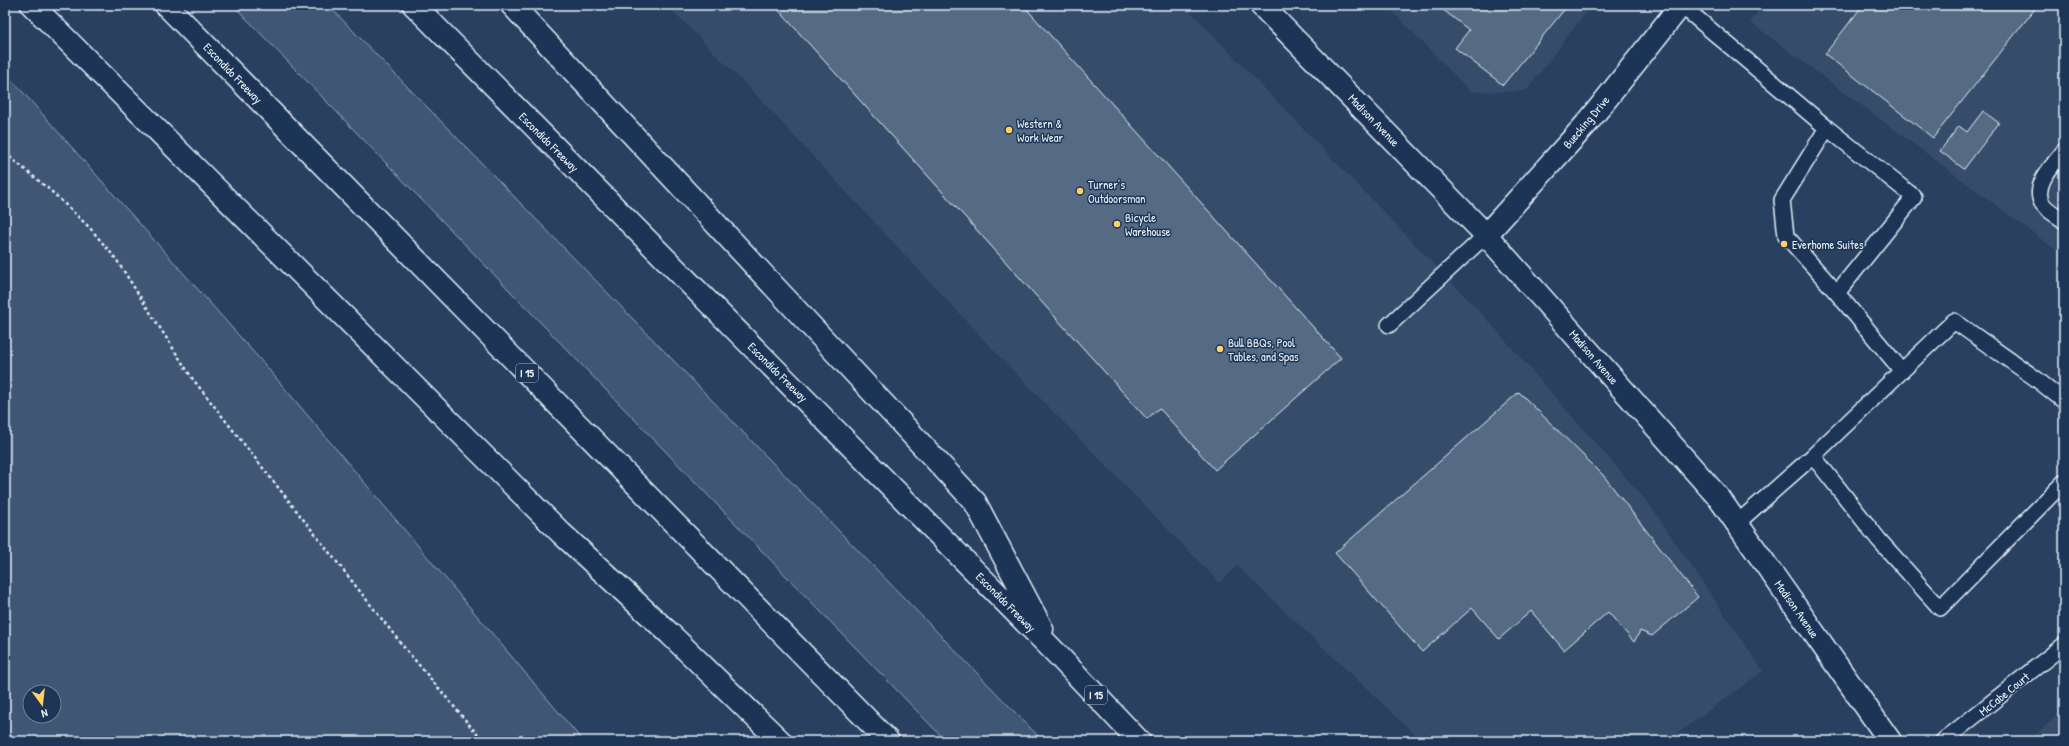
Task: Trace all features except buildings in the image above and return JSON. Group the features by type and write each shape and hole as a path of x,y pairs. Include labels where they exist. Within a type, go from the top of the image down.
{"main road":[{"path":"32,5 561,533 670,634 780,741"},
{"name":"Escondido Freeway","path":"166,5 888,741"},
{"name":"Escondido Freeway","path":"414,5 1053,650 1139,741"},
{"path":"512,5 975,502 1053,650"},
{"name":"Madison Avenue","path":"1261,5 1486,235 1719,498 1890,741"},
{"name":"Buecking Drive","path":"1486,235 1588,122 1681,5"}],"lane":[{"path":"1681,5 1827,128 1914,197 1837,293"},
{"path":"1827,128 1782,200 1786,236 1837,293 1902,371"},
{"path":"2064,151 2040,185 2040,193 2042,204 2064,222"},
{"path":"1389,325 1486,235"},
{"path":"1736,524 1813,456 1954,322 2035,378 2064,401"},
{"path":"1813,456 1879,540 1940,608 2064,482"},
{"name":"McCabe Court","path":"1943,741 2064,645"}],"path":[{"path":"5,153 57,196 90,228 112,254 192,378 402,646 483,741"}],"shaded area":[{"path":"233,5 328,5 1043,741 946,741"},
{"path":"667,5 1184,5 1484,316 1649,504 1763,671 1667,741 1422,741 1237,566 1220,583 1001,358 755,94"},
{"path":"1386,5 1591,5 1526,91 1471,92"},
{"path":"1763,5 2064,5 2064,256 1750,22"},
{"path":"5,72 265,365 583,741 5,741"},
{"path":"2064,710 2064,741 2028,741"}],"place":[{"name":"Western & Work Wear","path":"1009,130"},
{"name":"Turner’s Outdoorsman","path":"1080,191"},
{"name":"Bicycle Warehouse","path":"1117,224"},
{"name":"Everhome Suites","path":"1784,244"},
{"name":"Bull BBQs, Pool Tables, and Spas","path":"1220,349"}]}
